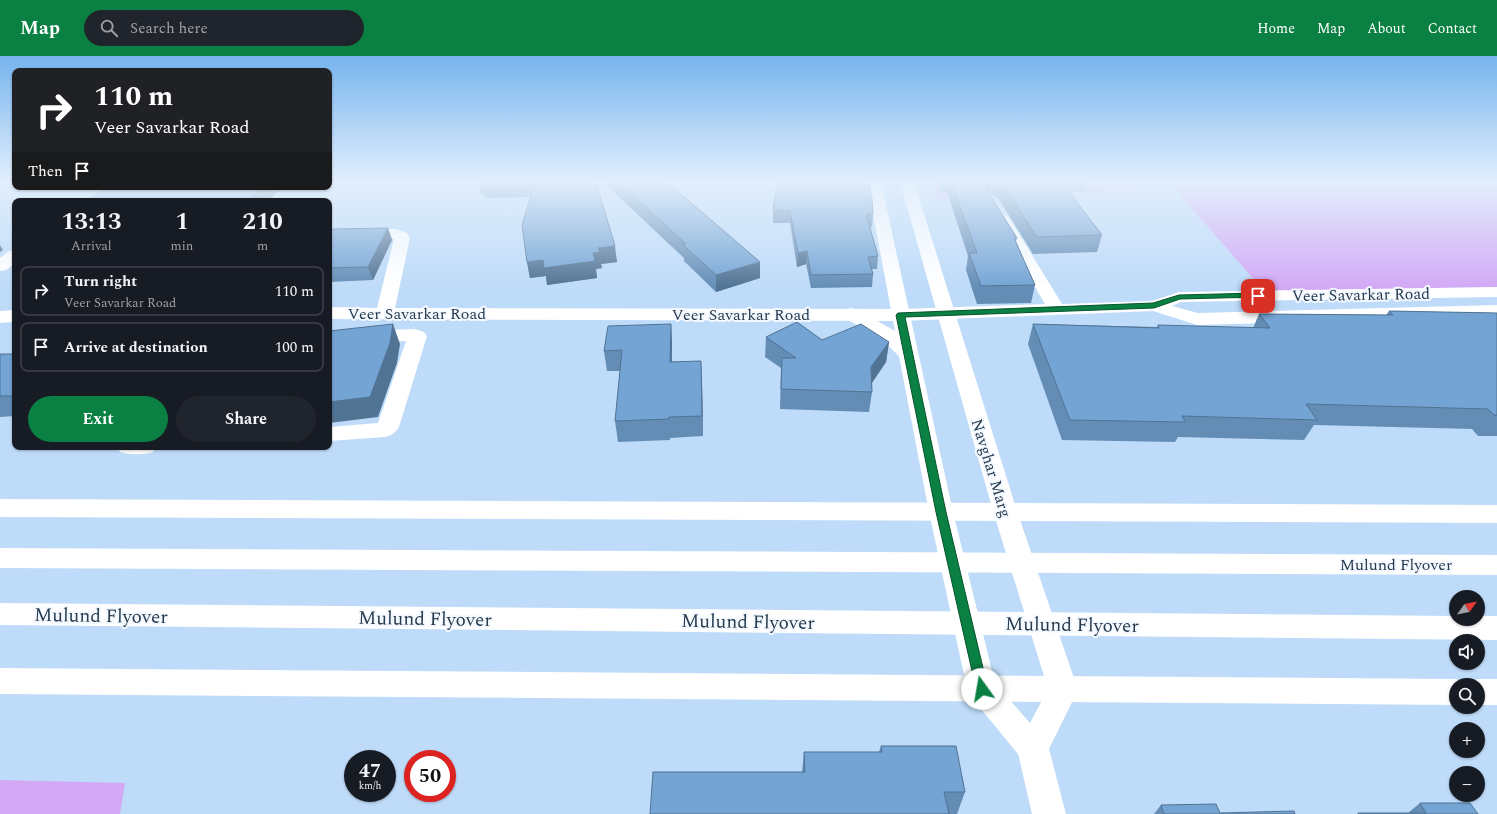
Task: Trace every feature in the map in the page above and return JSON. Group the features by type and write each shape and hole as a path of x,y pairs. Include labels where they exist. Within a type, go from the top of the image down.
{"main road":[{"path":"894,217 900,315 941,512 982,689 1033,749 1049,814"},
{"name":"Navghar Marg","path":"905,217 947,314 1005,511 1063,690"},
{"path":"1000,217 1058,310"},
{"path":"332,237 344,234 396,234 401,236 402,238 392,287 385,313"},
{"path":"0,266 12,257"},
{"name":"Veer Savarkar Road","path":"334,313 424,312 900,315 1154,306 1179,297 1497,292"},
{"path":"1344,294 1363,314"},
{"path":"1438,294 1458,312"},
{"path":"1214,297 1231,318"},
{"name":"Veer Savarkar Road","path":"1154,306 1197,319 1497,312"},
{"path":"332,434 385,430 388,427 417,336 415,335 424,312"},
{"path":"851,314 885,332 908,353"},
{"path":"0,317 12,316"},
{"path":"332,338 415,335"},
{"path":"0,508 1497,514"},
{"name":"Mulund Flyover","path":"0,558 1497,565"},
{"name":"Mulund Flyover","path":"0,614 1497,628"},
{"path":"0,681 1449,692"},
{"path":"1033,749 1063,690"},
{"path":"1485,692 1497,692"}],"shaded area":[{"path":"1200,217 1497,217 1497,287 1264,291"},
{"path":"0,780 125,783 120,814 0,814"}],"building":[{"path":"524,217 607,217 615,246 598,248 600,252 593,253 595,261 544,268 543,260 527,262 522,225"},
{"path":"657,217 708,217 760,262 716,275 683,245 686,244"},
{"path":"791,217 867,217 878,256 868,257 873,274 811,275 807,251 798,253"},
{"path":"964,217 1004,217 1017,238 1014,238 1035,285 981,286 969,253 977,253"},
{"path":"1024,217 1088,217 1102,235 1037,237"},
{"path":"388,228 368,267 332,268 333,229"},
{"path":"1389,311 1497,313 1497,415 1494,415 1488,409 1306,404 1317,420 1182,416 1185,422 1070,420 1033,324 1159,328 1158,325 1270,328 1259,314 1393,315"},
{"path":"797,322 822,340 861,324 889,342 871,367 872,392 781,389 782,358 796,358 766,337"},
{"path":"393,324 390,343 370,397 332,402 332,331"},
{"path":"671,324 670,362 701,361 702,416 615,421 622,350 604,351 608,326"},
{"path":"0,354 12,354 12,396 0,396"},
{"path":"881,746 956,746 965,792 944,792 949,814 650,814 653,772 805,772 804,752 882,752"},
{"path":"1420,803 1470,803 1478,814 1358,813 1426,813"},
{"path":"1216,804 1220,813 1294,811 1295,814 1164,814 1161,805"}],"route":[{"path":"982,689 941,512 900,315 1154,306 1179,297 1258,296"}]}
